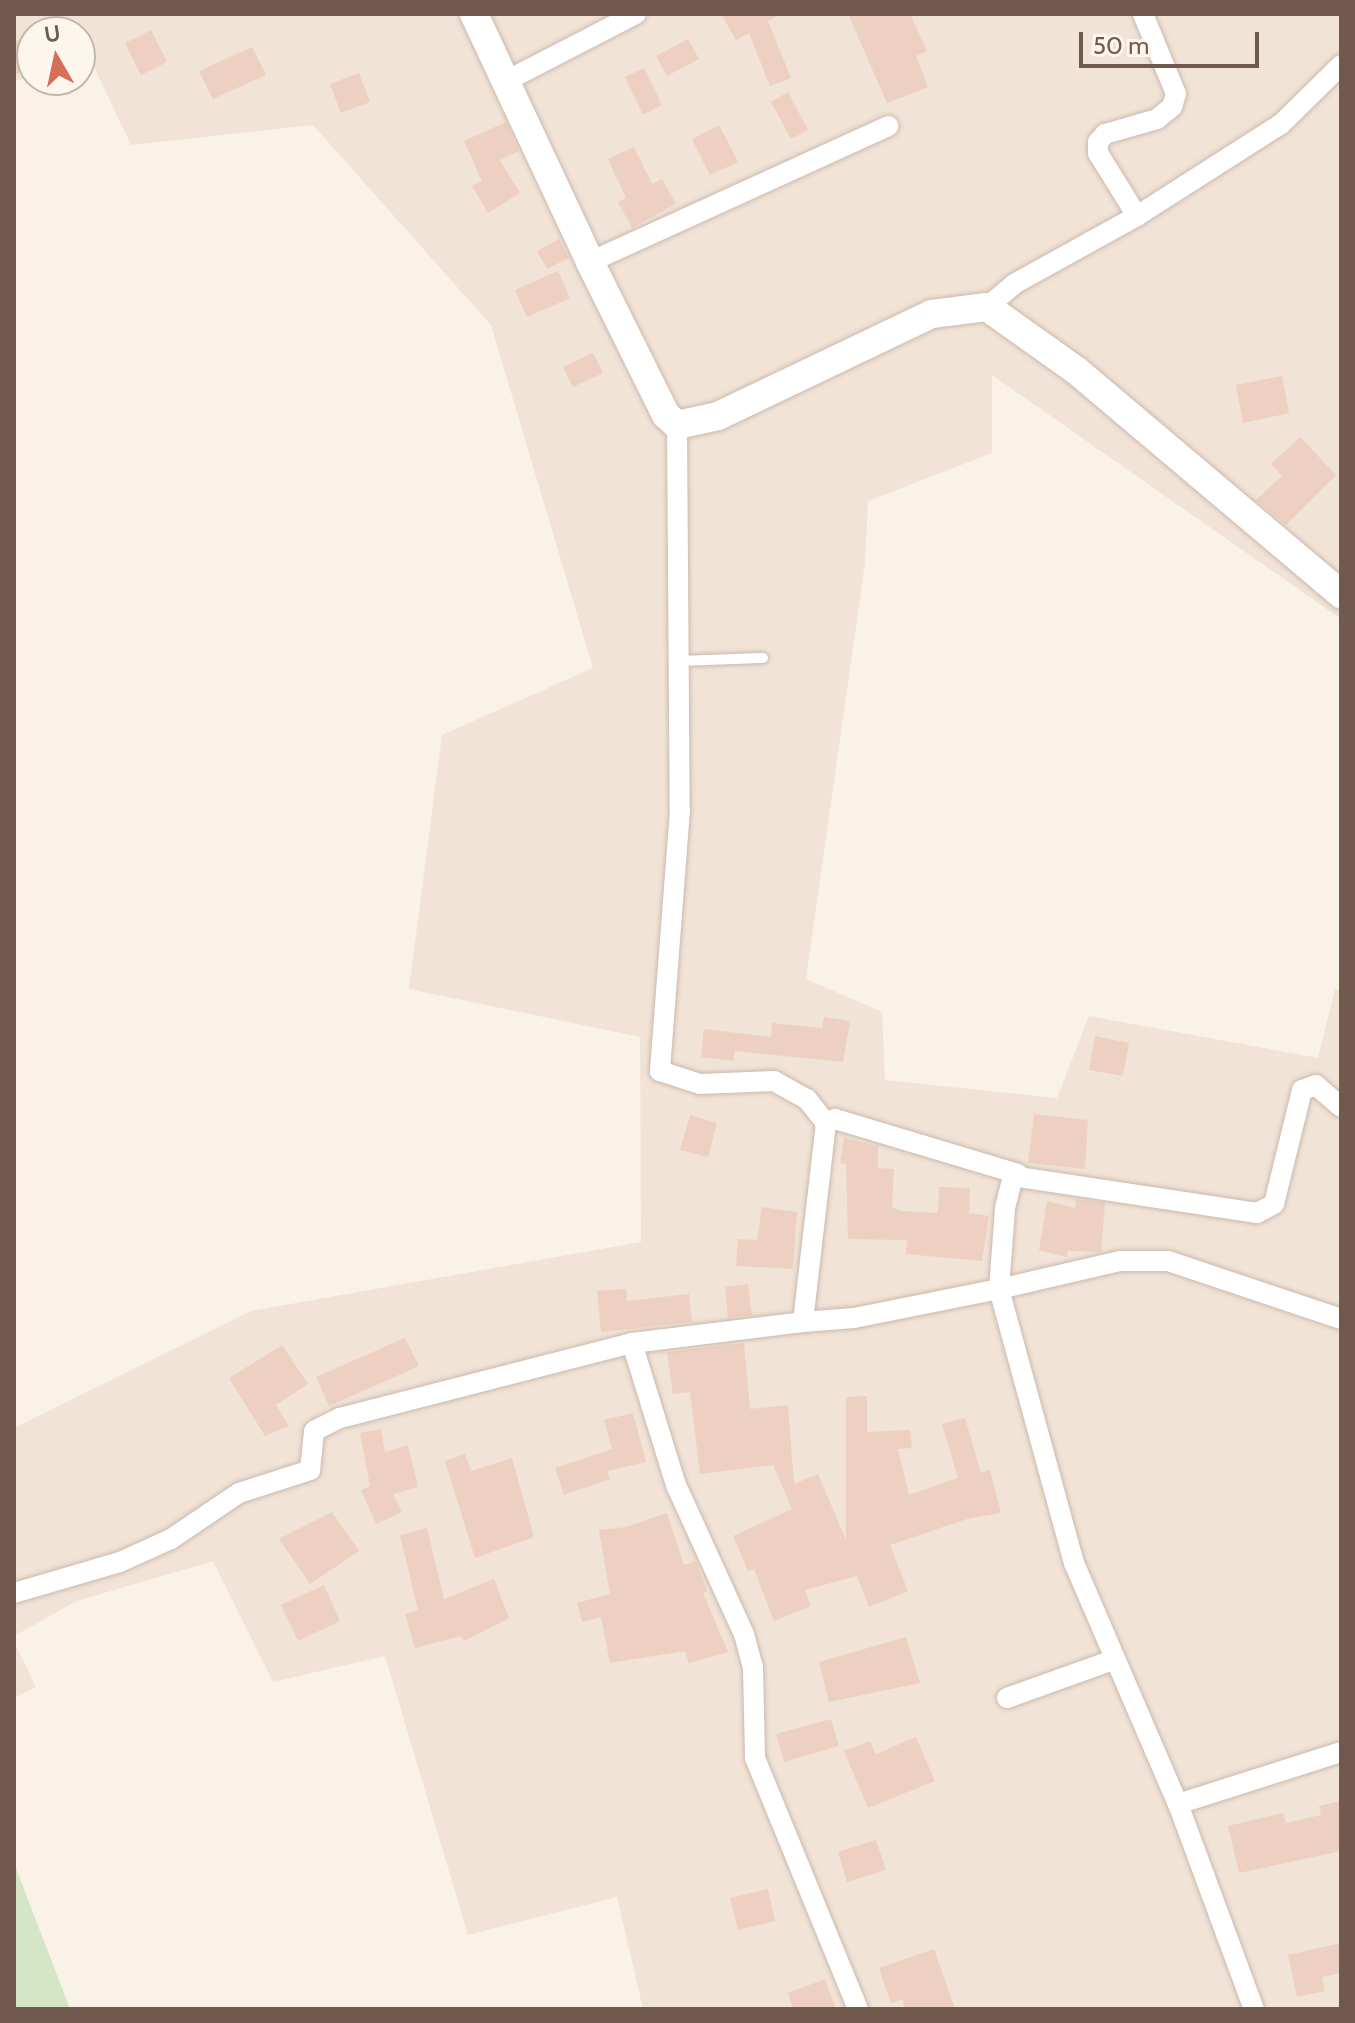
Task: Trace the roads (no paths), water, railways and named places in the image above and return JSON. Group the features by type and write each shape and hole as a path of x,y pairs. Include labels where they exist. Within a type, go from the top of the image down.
{"street":[{"path":"474,14 590,262 666,415 677,425 676,661 680,810 660,1071 700,1084 774,1081 807,1099 826,1123 803,1322"},
{"path":"506,81 636,14"},
{"path":"1137,216 1098,153 1098,142 1105,134 1157,119 1172,107 1176,94 1143,14"},
{"path":"677,425 718,416 932,314 987,307 1014,284 1137,216 1281,124 1341,65"},
{"path":"590,262 888,126"},
{"path":"987,307 1077,371 1341,594"},
{"path":"826,1123 835,1119 1018,1174 1257,1213 1274,1204 1302,1090 1316,1085 1341,1107"},
{"path":"1018,1174 1011,1180 1005,1209 999,1289 1074,1563 1113,1660 1178,1804 1254,2009"},
{"path":"14,1593 120,1562 171,1539 239,1493 310,1470 313,1435 321,1425 632,1343 854,1318 1120,1261 1168,1261 1341,1319"},
{"path":"632,1343 676,1485 744,1634 753,1667 755,1758 858,2009"},
{"path":"1007,1698 1113,1660"},
{"path":"1178,1804 1341,1752"}],"lane":[{"path":"676,661 763,658"}]}
